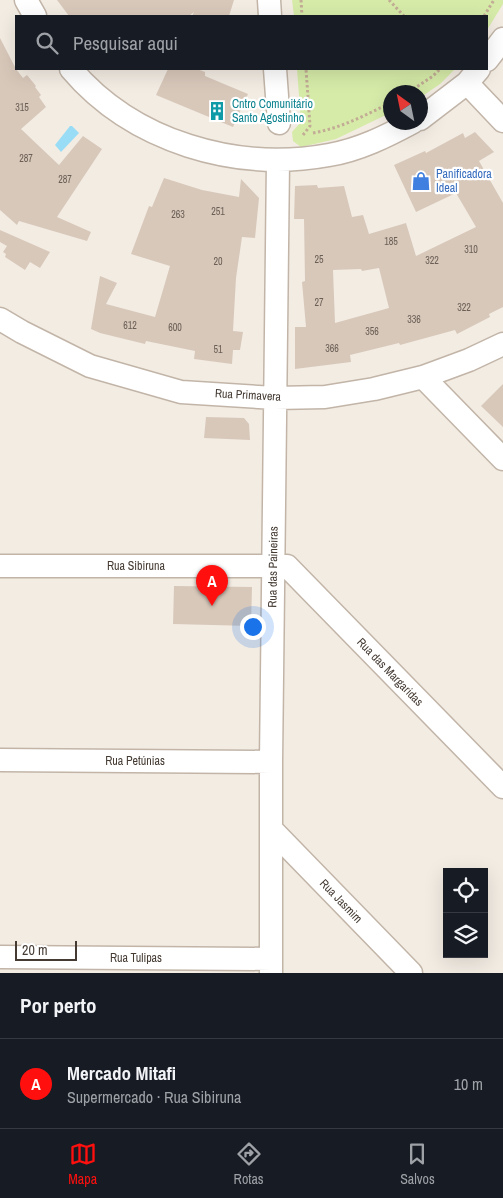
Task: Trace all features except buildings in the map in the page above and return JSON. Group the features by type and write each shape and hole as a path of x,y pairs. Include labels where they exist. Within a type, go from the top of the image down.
{"street":[{"path":"26,0 34,15"},
{"path":"269,0 270,15"},
{"path":"488,59 503,39"},
{"path":"72,70 83,82 125,116 172,141 224,156 278,161 330,155 380,140 398,130"},
{"path":"275,70 279,123"},
{"path":"428,113 473,76 503,121"},
{"name":"Rua das Paineiras","path":"271,966 274,398 278,161"},
{"name":"Rua Primavera","path":"0,318 22,332 90,366 181,392 274,398 325,397 374,389 423,377 469,360 503,344"},
{"path":"0,333 22,332"},
{"path":"423,377 503,459"},
{"name":"Rua Sibiruna","path":"0,566 273,566"},
{"name":"Rua das Margaridas","path":"273,566 287,566 503,787"},
{"name":"Rua Petúnias","path":"0,760 271,762"},
{"name":"Rua Jasmim","path":"271,829 411,973"},
{"name":"Rua Tulipas","path":"0,957 271,966"}],"path":[{"path":"301,0 302,15"},
{"path":"389,0 403,15"},
{"path":"485,15 494,0"},
{"path":"306,70 310,126 303,135 327,131 383,106"},
{"path":"420,85 434,76 439,70"}],"green space":[{"path":"292,0 503,0 503,4 488,28 488,15 294,15"},
{"path":"297,70 454,70 440,84 428,92 428,85 383,85 383,116 336,139 301,147 293,141 292,132 301,122"}],"water":[{"path":"70,126 79,133 61,152 55,145"}],"place":[{"name":"Cntro Comunitário Santo Agostinho","path":"217,111"},
{"name":"Panificadora Ideal","path":"421,181"},
{"name":"Mercado Mitafi","path":"212,606"}]}
